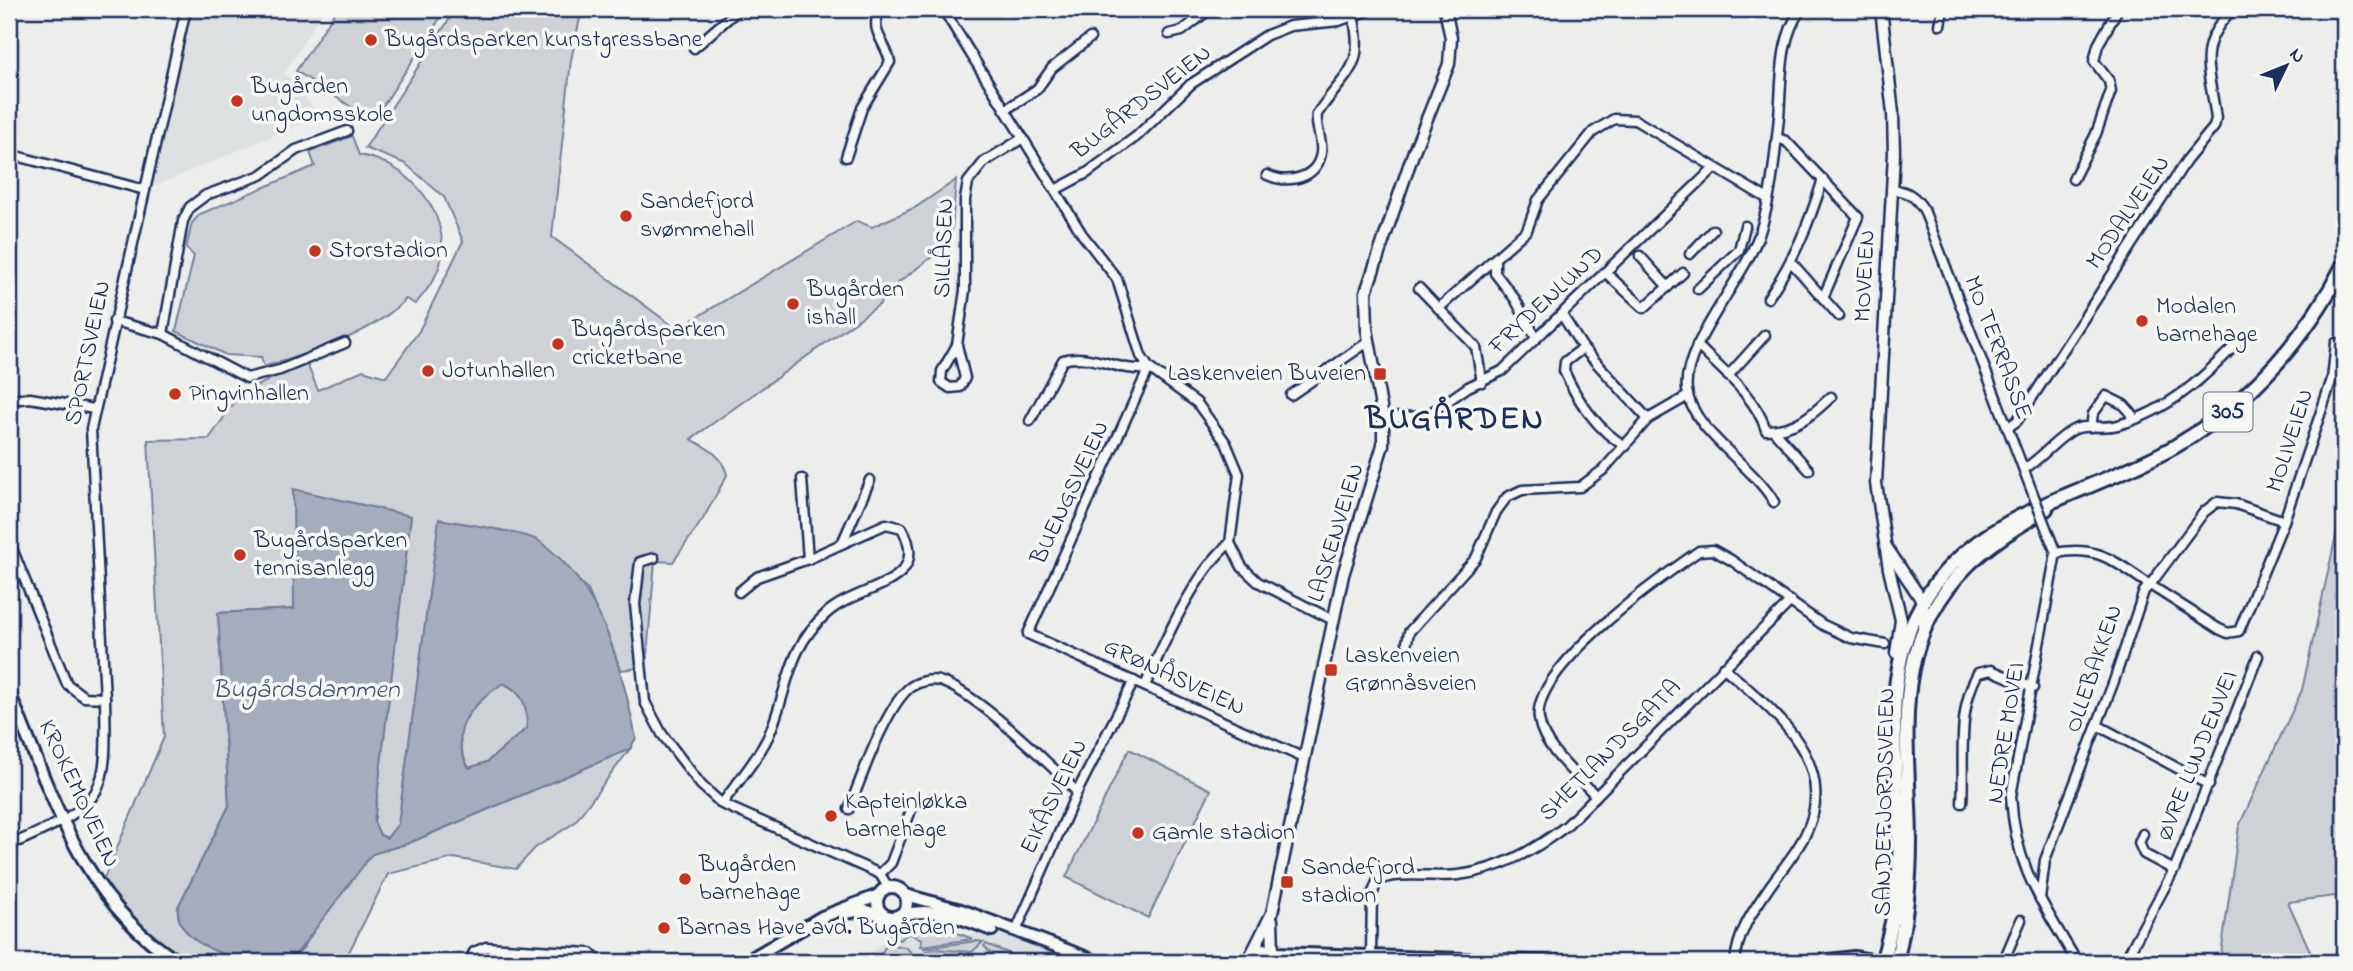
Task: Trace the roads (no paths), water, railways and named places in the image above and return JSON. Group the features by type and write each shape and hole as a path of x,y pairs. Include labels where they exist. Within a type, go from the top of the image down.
{"main road":[{"name":"SANDEFJORDSVEIEN","path":"1883,962 1893,913 1900,839 1894,691 1908,634 1923,602 1949,566 1986,535 2022,513 2064,498 2174,447 2253,391 2306,329 2344,264"},
{"name":"SANDEFJORDSVEIEN","path":"1896,962 1905,925 1910,869 1906,701 1911,663 1924,628 1944,594 1978,556 2064,498"},
{"name":"KROKEMOVEIEN","path":"9,692 86,867 112,905 142,936 179,962"},
{"path":"745,962 822,917 878,895 888,887 898,888 906,895 961,910 1098,962"},
{"path":"878,895 878,908 884,916"},
{"path":"901,915 908,904 906,895"},
{"path":"822,917 863,910 893,918 921,910 944,912 1079,962"},
{"path":"1248,959 1264,949 1275,956 1371,954 1558,962"},
{"path":"1298,962 1321,956"},
{"path":"1812,962 1840,957 1883,962"}],"street":[{"name":"SPORTSVEIEN","path":"9,836 19,841 64,821 86,807 98,791 105,747 105,698 90,447 94,409 186,9"},
{"path":"694,48 739,9"},
{"path":"846,158 862,108 890,62 876,31 876,15 882,9"},
{"path":"943,9 1082,234 1117,279 1141,356 1149,368 1179,388 1209,416 1234,461 1239,489 1230,543 1248,575 1333,620"},
{"path":"1169,34 1182,31 1210,9"},
{"name":"BUGÅRDSVEIEN","path":"1055,190 1087,173 1137,136 1191,85 1267,35 1290,26 1339,21 1372,9"},
{"name":"LASKENVEIEN","path":"1275,956 1272,913 1333,620 1352,537 1381,457 1383,418 1368,342 1365,301 1371,270 1448,64 1451,38 1445,9"},
{"path":"1774,502 1756,476 1702,421 1688,396 1687,371 1697,345 1745,267 1761,230 1777,138 1786,38 1801,9"},
{"name":"MOVEIEN","path":"1881,9 1894,113 1876,483 1885,545 1901,620 1894,691"},
{"path":"1940,25 1943,9"},
{"path":"2073,179 2109,102 2109,81 2094,61 2098,45 2118,9"},
{"name":"MODALVEIEN","path":"2007,428 2017,421 2186,162 2214,127 2216,119 2206,54 2217,24 2233,9"},
{"path":"1267,175 1280,181 1301,178 1321,155 1315,124 1317,114 1358,57 1359,40 1353,16"},
{"path":"1005,110 1037,89 1052,68 1090,38"},
{"path":"1439,308 1527,230 1538,201 1581,145 1593,132 1614,119 1635,120 1768,199"},
{"path":"163,334 183,222 190,207 206,195 261,175 296,150 347,131"},
{"name":"SILLÅSEN","path":"957,345 965,378 960,387 950,388 942,382 940,376 957,345 965,290 965,200 968,181 984,162 1023,138"},
{"path":"1777,138 1786,141 1858,217 1823,298"},
{"path":"9,154 145,190"},
{"name":"FRYDENLUND","path":"1383,418 1426,416 1502,371 1714,168"},
{"path":"1768,298 1792,263 1807,231 1823,179"},
{"name":"MO TERRASSE","path":"1892,189 1907,191 1924,210 2056,553"},
{"path":"1698,289 1742,246 1745,226"},
{"path":"1690,254 1713,230"},
{"path":"1640,256 1668,287"},
{"path":"1495,260 1495,273 1515,299 1536,338"},
{"path":"1792,263 1839,316"},
{"path":"1606,273 1640,307 1647,307 1684,273"},
{"path":"1419,288 1476,346 1482,382"},
{"path":"1562,315 1583,348 1648,419"},
{"path":"114,321 163,334 247,378 280,370 345,343"},
{"path":"1728,376 1765,335"},
{"path":"2024,469 2042,458 2071,431 2114,426 2131,420 2193,387 2241,339"},
{"path":"1290,395 1368,342"},
{"name":"MOLIVEIEN","path":"2150,584 2204,512 2217,502 2236,504 2284,521 2332,379 2336,343"},
{"path":"1697,345 1760,413 1766,430 1803,422 1831,397"},
{"path":"1583,348 1565,362 1564,371 1583,405 1614,439 1626,446"},
{"path":"1030,421 1063,360 1083,358 1138,370 1149,368"},
{"name":"BUENGSVEIEN","path":"1028,635 1149,368"},
{"path":"1407,642 1409,632 1476,558 1496,512 1507,497 1522,490 1580,488 1592,481 1648,419 1688,396"},
{"path":"2091,427 2093,414 2106,396 2124,405 2132,414 2131,420"},
{"path":"9,400 30,398 94,409"},
{"path":"1773,430 1810,470"},
{"path":"802,479 808,559"},
{"path":"843,541 870,480"},
{"name":"OLLEBAKKEN","path":"2040,899 2045,860 2097,725 2139,599 2150,584 2219,629 2239,631 2284,521"},
{"path":"722,804 769,735 789,667 802,640 827,612 850,597 890,580 907,567 911,560 909,541 902,528 895,524 886,524 808,559 757,577 739,592"},
{"path":"9,541 67,684 84,697 105,698"},
{"path":"1145,686 1187,601 1221,551 1230,543"},
{"name":"MOVEIEN","path":"1885,545 1923,602"},
{"path":"1595,796 1552,746 1538,718 1541,698 1554,675 1574,651 1683,562 1706,548 1731,560 1838,632 1885,644"},
{"path":"2056,553 2079,549 2094,551 2150,584"},
{"name":"NEDRE MOVEI","path":"2056,553 2011,796 2018,852 2040,899 2077,962"},
{"path":"654,558 640,562 635,604 645,702 662,734 701,785 722,804 880,874 888,887"},
{"name":"SHETLANDSGATA","path":"1371,954 1371,895 1382,878 1458,875 1501,864 1550,838 1791,601"},
{"path":"1923,602 1924,628"},
{"name":"GRØNÅSVEIEN","path":"1028,635 1304,758"},
{"name":"ØVRE LUNDENVEI","path":"2124,962 2174,870 2258,656"},
{"path":"1723,667 1782,719 1797,736 1809,765 1815,796 1806,833 1746,922 1737,943 1735,962"},
{"path":"1962,803 1962,744 1970,693 1978,673 1991,670 2033,688"},
{"path":"849,809 896,704 909,687 918,682 935,680 985,710 1077,792"},
{"name":"EIKÅSVEIEN","path":"1016,931 1077,792 1134,681"},
{"path":"2097,725 2209,785"},
{"path":"880,874 891,863 913,805"},
{"name":"ØVRE LUNDENVEI","path":"2143,834 2139,844 2144,854 2174,870"},
{"name":"LASKENVEIEN","path":"1248,959 1272,913"},
{"path":"2003,962 2021,920"},
{"path":"469,962 474,952 486,947 590,953 599,962"}],"water":[{"name":"Bugårdsdammen","path":"293,489 411,516 374,822 380,835 387,838 398,824 439,519 532,538 561,559 594,604 606,630 624,684 636,738 630,749 409,843 372,854 291,961 258,961 220,953 189,935 180,922 178,907 229,806 218,613 294,609","holes":["503,683 523,701 527,728 487,762 469,768 460,741 466,719 481,700"]}],"place":[{"name":"Bugårdsparken kunstgressbane","path":"371,40"},
{"name":"Bugården ungdomsskole","path":"237,101"},
{"name":"Sandefjord svømmehall","path":"626,216"},
{"name":"Storstadion","path":"315,251"},
{"name":"Bugården ishall","path":"793,304"},
{"name":"Modalen barnehage","path":"2142,321"},
{"name":"Bugårdsparken cricketbane","path":"558,344"},
{"name":"Jotunhallen","path":"428,371"},
{"name":"Laskenveien Buveien","path":"1380,374"},
{"name":"Pingvinhallen","path":"175,394"},
{"name":"Bugårdsparken tennisanlegg","path":"240,555"},
{"name":"Laskenveien Grønnåsveien","path":"1331,670"},
{"name":"Kapteinløkka barnehage","path":"831,816"},
{"name":"Gamle stadion","path":"1138,833"},
{"name":"Bugården barnehage","path":"685,879"},
{"name":"Sandefjord stadion","path":"1287,882"},
{"name":"Barnas Have avd. Bugården","path":"664,928"}],"district":[{"name":"BUGÅRDEN","path":"1455,420"}]}
